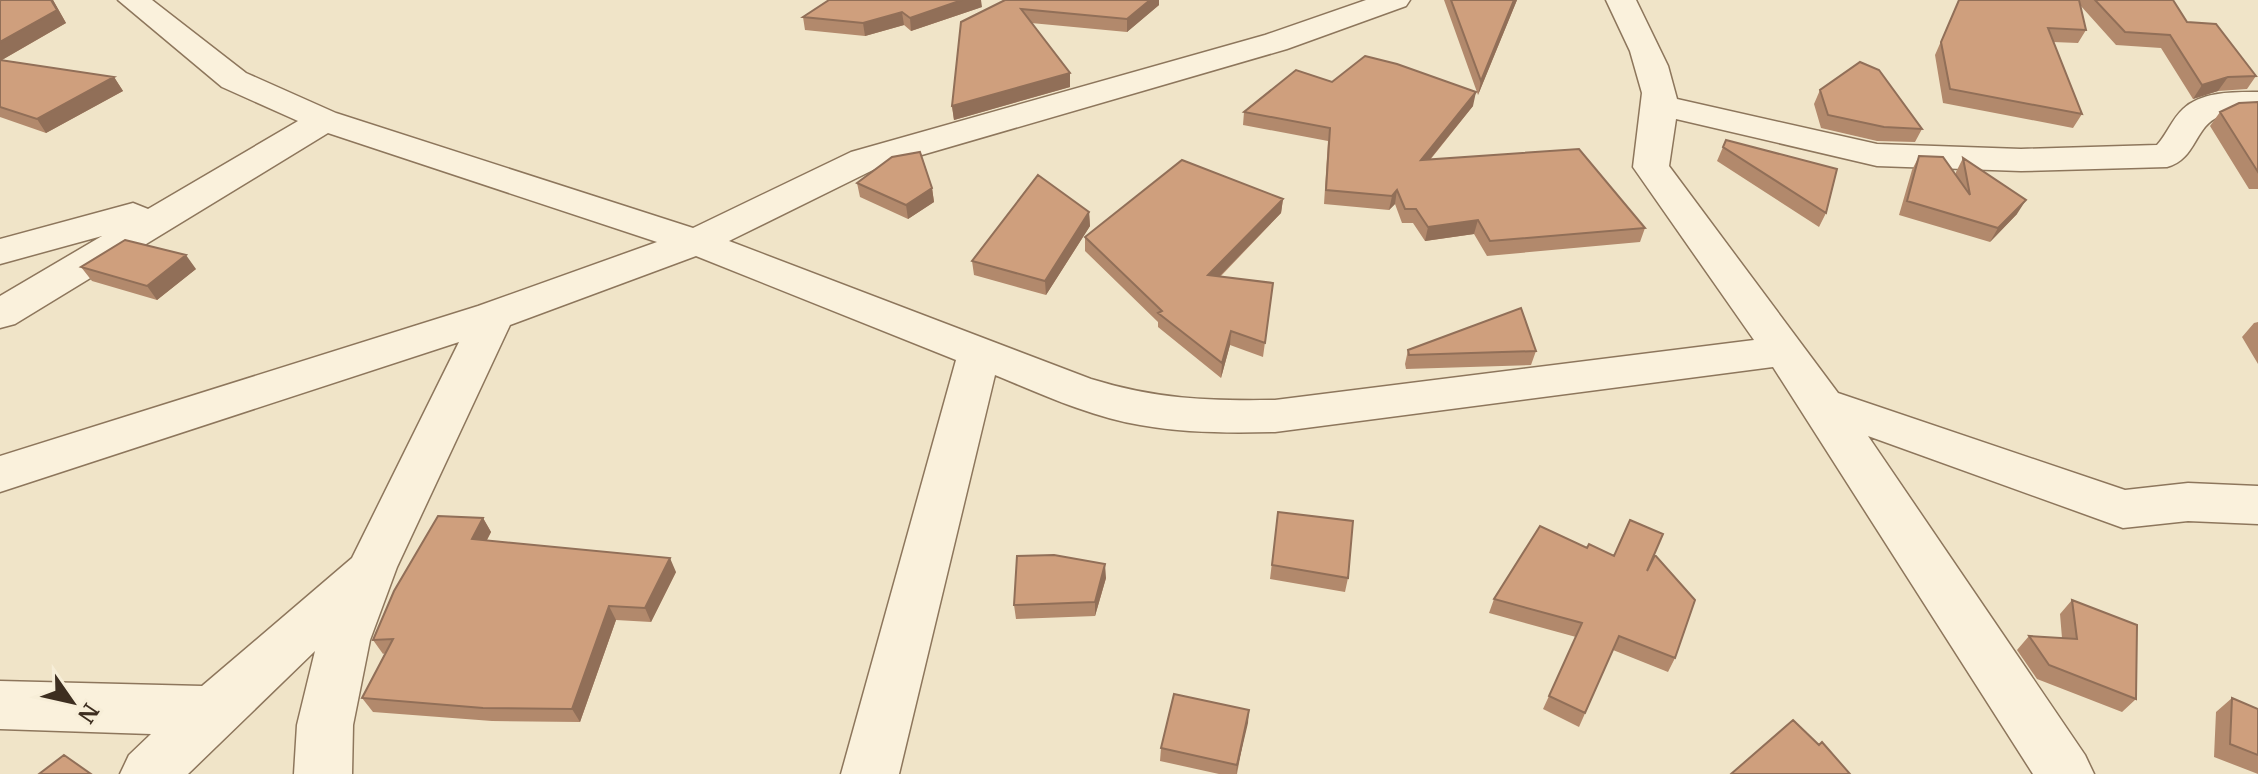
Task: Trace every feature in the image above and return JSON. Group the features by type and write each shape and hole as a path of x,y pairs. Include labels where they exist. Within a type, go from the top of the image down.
{"street":[{"path":"133,0 234,80 324,120 696,242 1075,390 1137,409 1205,417 1275,416 1784,351"},
{"path":"0,474 493,316 696,242 864,160 1276,42 1395,0"},
{"path":"1621,0 1656,72 1660,105 1650,154 1651,167 1822,404 2065,774"},
{"path":"1660,105 1877,155 2021,160 2167,156 2197,114 2223,102 2258,102"},
{"path":"0,314 324,120"},
{"path":"0,252 189,199"},
{"path":"323,774 325,725 344,640 372,567 493,316"},
{"path":"870,774 979,353"},
{"path":"1822,404 2016,469 2123,509 2188,502 2258,505"},
{"path":"149,774 213,711 372,567"},
{"path":"0,705 213,711"}],"building":[{"path":"1,0 51,0 57,10 0,42"},
{"path":"829,0 962,0 910,18 902,12 863,23 803,17"},
{"path":"1005,0 1150,0 1127,19 1021,9 1070,73 952,106 961,22"},
{"path":"1451,0 1514,0 1481,81"},
{"path":"1959,0 2079,0 2086,30 2048,28 2082,114 1950,89 1941,42"},
{"path":"2095,0 2173,0 2187,22 2216,24 2256,76 2228,77 2202,85 2170,35 2125,32"},
{"path":"1365,56 1476,92 1421,160 1579,149 1645,228 1490,241 1478,220 1428,227 1416,209 1405,209 1397,190 1392,196 1326,190 1330,128 1244,112 1296,70 1332,82"},
{"path":"0,60 114,77 37,119 0,107"},
{"path":"1860,62 1879,70 1922,129 1884,127 1828,115 1820,90"},
{"path":"2258,102 2258,172 2220,112 2239,103"},
{"path":"1726,140 1837,169 1826,213 1723,147"},
{"path":"920,152 932,188 906,205 857,183 892,157"},
{"path":"1919,156 1943,157 1970,195 1963,158 2026,200 1998,228 1907,201"},
{"path":"1182,160 1283,199 1208,275 1273,283 1265,343 1231,331 1222,363 1158,313 1162,311 1085,237"},
{"path":"1038,175 1089,212 1045,281 972,261"},
{"path":"125,240 186,255 147,286 81,267"},
{"path":"1521,308 1536,351 1409,355 1408,350"},
{"path":"1278,512 1353,521 1348,578 1272,565"},
{"path":"438,516 483,518 472,539 670,558 645,608 609,606 572,709 483,708 362,698 393,639 373,640 394,591"},
{"path":"1630,520 1663,534 1647,571 1655,555 1695,600 1675,658 1619,636 1585,713 1549,696 1582,623 1494,599 1540,526 1587,548 1589,544 1614,556"},
{"path":"1054,555 1105,564 1095,602 1014,605 1017,556"},
{"path":"2072,600 2137,625 2136,699 2049,665 2029,636 2077,639"},
{"path":"1174,694 1249,710 1237,765 1161,748"},
{"path":"2232,698 2258,709 2258,755 2230,744"},
{"path":"1793,720 1819,745 1822,742 1850,774 1731,774"},
{"path":"64,755 91,774 39,774"}]}
